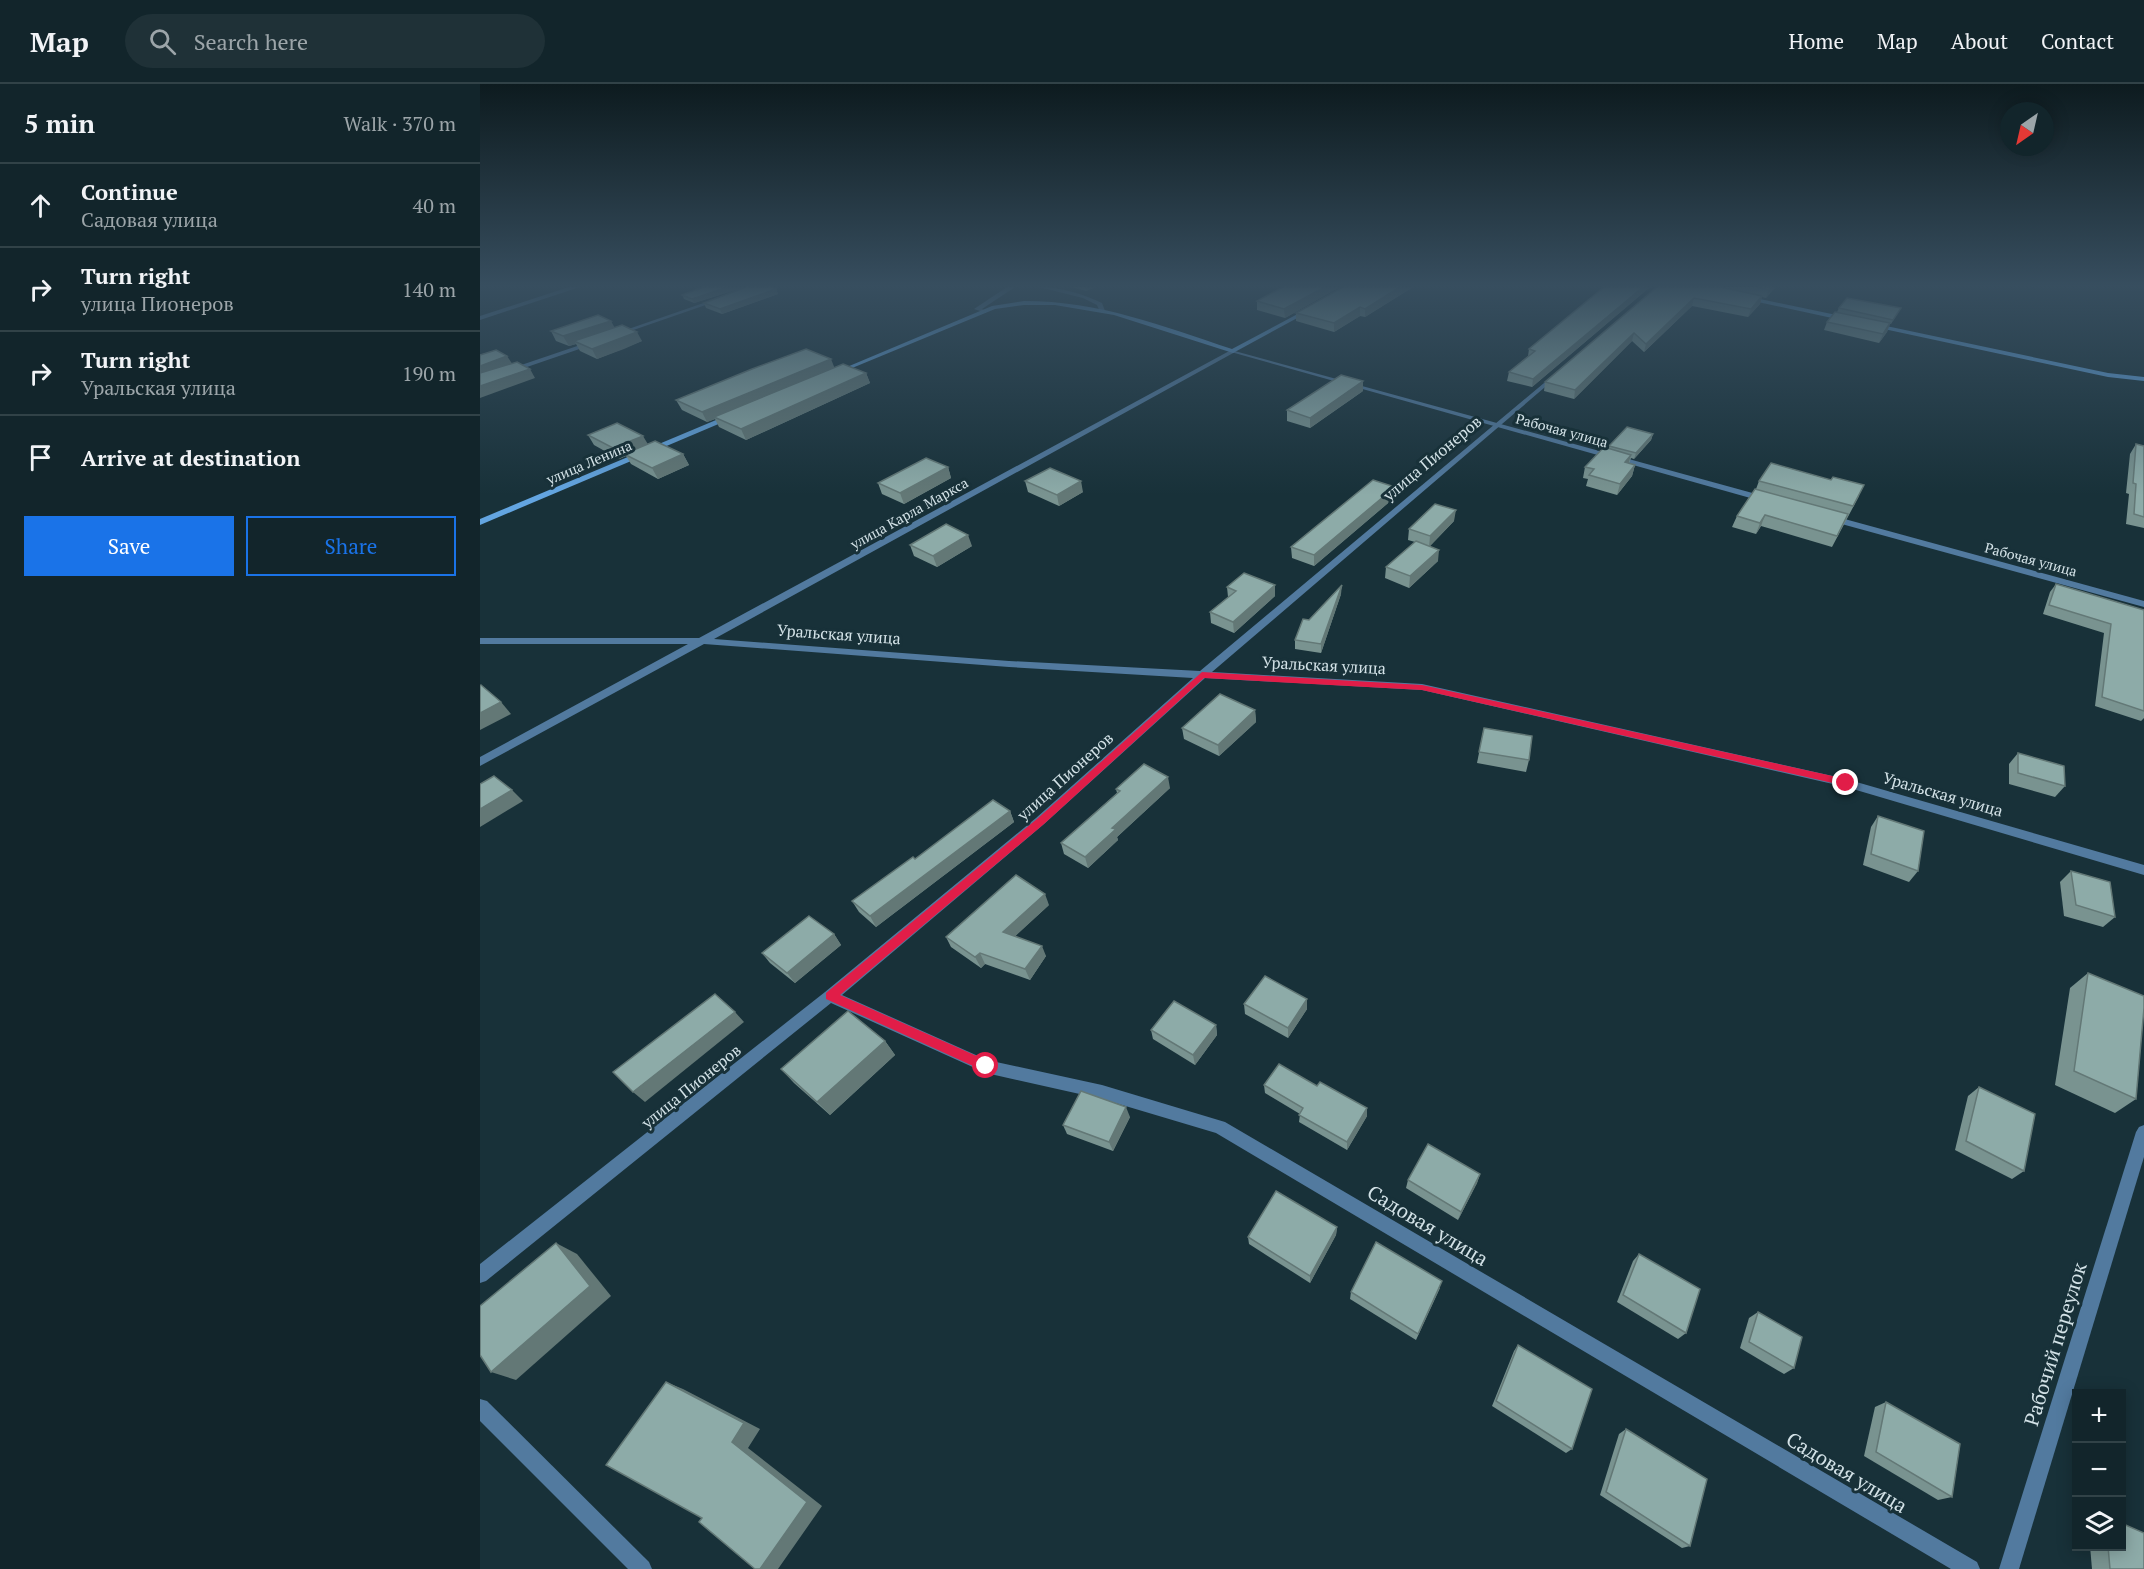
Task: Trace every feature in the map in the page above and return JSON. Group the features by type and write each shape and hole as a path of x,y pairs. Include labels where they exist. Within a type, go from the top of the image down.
{"main road":[{"path":"831,376 878,356"},
{"path":"2020,356 2108,375 2144,379"},
{"name":"улица Ленина","path":"480,522 743,412"}],"street":[{"path":"480,381 553,356"},
{"name":"улица Карла Маркса","path":"480,762 1223,356"},
{"name":"Рабочая улица","path":"1252,356 1774,502"},
{"name":"улица Пионеров","path":"480,1275 830,996 1040,821 1202,675 1568,364"},
{"name":"Рабочая улица","path":"1820,515 2144,604"},
{"name":"Уральская улица","path":"480,641 705,641 1202,675 1422,687 1846,783 2144,870"},
{"name":"Садовая улица","path":"830,996 986,1066 1102,1092 1220,1127 1970,1569"},
{"name":"Рабочий переулок","path":"2009,1569 2144,1132"},
{"path":"480,1408 642,1569"}],"building":[{"path":"480,356 506,356 480,366"},
{"path":"786,356 824,356 831,359 702,412 676,400"},
{"path":"1528,356 1560,356 1533,379 1509,372"},
{"path":"1575,356 1610,356 1575,390 1545,382"},
{"path":"517,362 530,369 480,386 480,373"},
{"path":"843,364 866,373 741,429 714,417"},
{"path":"1341,375 1363,381 1310,418 1287,410"},
{"path":"617,423 643,436 613,448 588,435"},
{"path":"1627,427 1653,434 1636,453 1609,446"},
{"path":"655,441 683,454 652,468 624,454"},
{"path":"2136,444 2144,446 2144,517 2134,514 2136,484 2133,483"},
{"path":"1604,447 1631,455 1625,462 1635,465 1620,484 1589,475 1594,469 1585,467"},
{"path":"926,458 948,467 900,493 878,483"},
{"path":"1771,463 1831,480 1833,477 1864,485 1853,506 1759,481"},
{"path":"1050,468 1081,481 1057,495 1025,481"},
{"path":"1373,480 1395,487 1314,555 1291,547"},
{"path":"1755,489 1848,514 1837,536 1765,515 1760,523 1737,516"},
{"path":"1435,504 1456,510 1430,536 1409,529"},
{"path":"946,524 968,535 933,556 910,545"},
{"path":"1416,541 1439,550 1410,576 1386,567"},
{"path":"1244,573 1275,585 1233,622 1210,612 1236,591 1227,587"},
{"path":"2056,584 2144,610 2144,711 2102,697 2111,624 2049,605"},
{"path":"1342,585 1321,644 1295,640 1303,619 1309,620"},
{"path":"480,686 501,702 480,713"},
{"path":"1220,694 1255,710 1218,745 1182,728"},
{"path":"1484,728 1532,736 1529,760 1479,752"},
{"path":"2018,753 2064,766 2065,786 2018,773"},
{"path":"1144,764 1168,777 1112,828 1116,829 1085,857 1061,843 1120,791 1116,789"},
{"path":"494,776 512,790 480,809 480,784"},
{"path":"993,800 1010,811 870,916 852,901 913,857 915,859"},
{"path":"1878,816 1924,831 1918,871 1871,854"},
{"path":"2071,871 2110,882 2115,917 2076,905"},
{"path":"1016,875 1045,894 1003,932 1042,946 1025,969 980,953 975,957 946,937"},
{"path":"809,916 834,934 787,973 762,953"},
{"path":"2088,973 2144,996 2136,1099 2074,1071"},
{"path":"1265,976 1307,999 1288,1028 1244,1004"},
{"path":"715,994 735,1012 633,1092 613,1072"},
{"path":"1174,1001 1216,1025 1193,1055 1151,1030"},
{"path":"848,1011 885,1041 817,1102 781,1069"},
{"path":"1279,1064 1317,1086 1320,1082 1367,1108 1347,1142 1299,1115 1303,1108 1264,1085"},
{"path":"1979,1087 2035,1114 2024,1171 1966,1141"},
{"path":"1081,1091 1126,1107 1109,1142 1063,1125"},
{"path":"1428,1144 1480,1174 1461,1212 1408,1180"},
{"path":"1276,1191 1337,1227 1310,1276 1248,1237"},
{"path":"1376,1242 1442,1281 1418,1334 1351,1292"},
{"path":"556,1243 590,1286 491,1372 480,1355 480,1306"},
{"path":"1639,1254 1700,1289 1686,1333 1623,1295"},
{"path":"1758,1312 1802,1337 1794,1368 1749,1342"},
{"path":"1518,1345 1592,1389 1572,1449 1496,1401"},
{"path":"666,1382 744,1423 732,1442 807,1502 760,1569 755,1569 699,1522 702,1518 606,1465"},
{"path":"1886,1402 1960,1444 1952,1497 1876,1452"},
{"path":"1626,1429 1707,1479 1690,1546 1606,1492"},
{"path":"2126,1525 2144,1533 2144,1569 2110,1569 2108,1551 2126,1551"}],"route":[{"path":"986,1066 830,996 1040,821 1202,675 1422,687 1846,783"}]}
